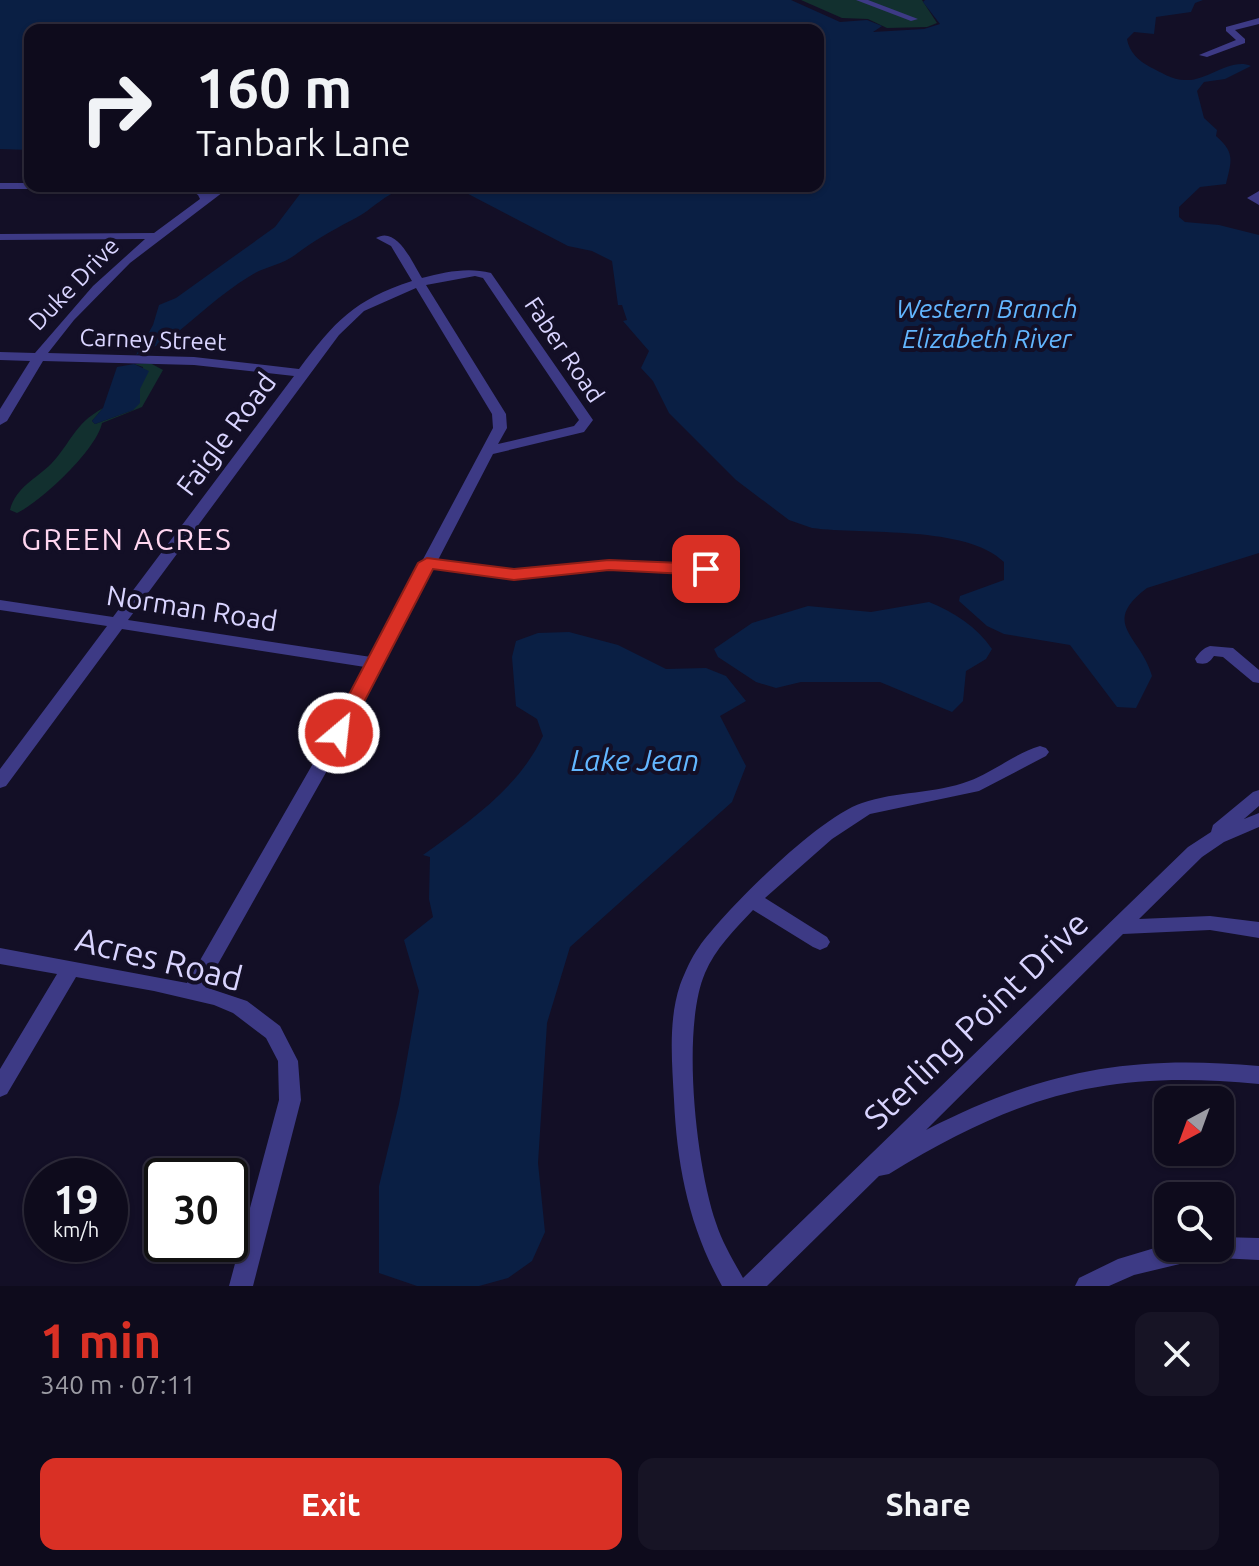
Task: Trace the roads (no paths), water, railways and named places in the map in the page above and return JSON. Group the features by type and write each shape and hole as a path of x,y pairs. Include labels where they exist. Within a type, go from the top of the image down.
{"street":[{"path":"860,0 914,19"},
{"path":"1204,55 1240,43 1236,29 1259,21"},
{"path":"0,186 24,186"},
{"path":"201,192 204,198"},
{"name":"Duke Drive","path":"0,421 36,357 91,292 154,236 215,192"},
{"path":"1259,194 1252,198 1259,202"},
{"path":"0,237 154,236"},
{"path":"192,992 376,663 500,428 499,414 420,284 395,244 382,238"},
{"name":"Faigle Road","path":"0,782 303,373 351,315 376,300 420,284 476,272 488,276"},
{"name":"Faber Road","path":"488,276 585,419 582,427 559,435 491,450"},
{"name":"Carney Street","path":"0,356 181,360 303,373"},
{"path":"427,563 514,575 609,565 706,569"},
{"name":"Norman Road","path":"0,605 376,663"},
{"path":"1203,659 1210,651 1227,652 1259,678"},
{"path":"735,1286 711,1243 692,1184 683,1014 691,982 705,953 812,844 850,815 865,808 973,787 1040,752"},
{"path":"1203,845 1259,796"},
{"name":"Sterling Point Drive","path":"751,1286 1203,845 1259,820"},
{"path":"754,901 820,942"},
{"path":"1117,927 1210,923 1259,930"},
{"name":"Acres Road","path":"0,956 192,992 227,1002 261,1020 282,1046 288,1061 290,1100 241,1286"},
{"path":"0,1088 71,968"},
{"path":"854,1185 953,1125 1003,1101 1041,1089 1122,1074 1163,1071 1259,1075"},
{"path":"1234,1248 1259,1249"},
{"path":"1087,1286 1123,1268 1154,1258"}],"water":[{"name":"Western Branch Elizabeth River","path":"0,0 791,0 840,22 867,20 882,26 873,32 924,29 940,24 923,2 925,0 1203,0 1195,3 1191,12 1156,17 1154,34 1134,32 1127,39 1132,52 1142,62 1176,79 1193,80 1235,65 1251,66 1225,79 1204,82 1197,91 1204,118 1217,130 1216,136 1227,148 1230,164 1226,184 1200,187 1179,207 1179,217 1185,222 1219,225 1259,235 1259,553 1147,588 1133,600 1126,611 1127,630 1152,676 1136,708 1117,707 1070,645 1004,634 987,626 959,601 960,596 1004,580 1004,562 987,550 941,537 812,528 789,520 736,480 669,413 653,381 641,368 649,351 623,321 627,320 622,305 618,305 612,261 592,251 568,246 464,192 824,192 824,24 24,24 24,150 0,149"},
{"path":"301,192 395,192 290,258 250,276 169,339 136,355 153,325 159,305 176,298 275,227"},
{"path":"134,364 149,371 140,389 140,403 133,410 95,424 92,421 103,408 117,367"},
{"name":"Lake Jean","path":"929,602 964,621 992,649 986,659 966,671 963,701 952,712 880,682 801,682 776,688 756,682 718,657 714,649 752,623 808,606 871,612"},
{"name":"Lake Jean","path":"569,632 618,645 666,669 706,668 726,676 746,701 720,716 746,766 732,802 570,947 547,1023 538,1163 545,1232 532,1261 508,1278 479,1286 417,1286 379,1273 379,1186 399,1104 419,991 404,940 433,917 429,899 430,857 423,855 474,817 506,788 533,755 543,736 537,719 516,706 512,657 516,641 538,633"}],"district":[{"name":"GREEN ACRES","path":"127,540"}]}
